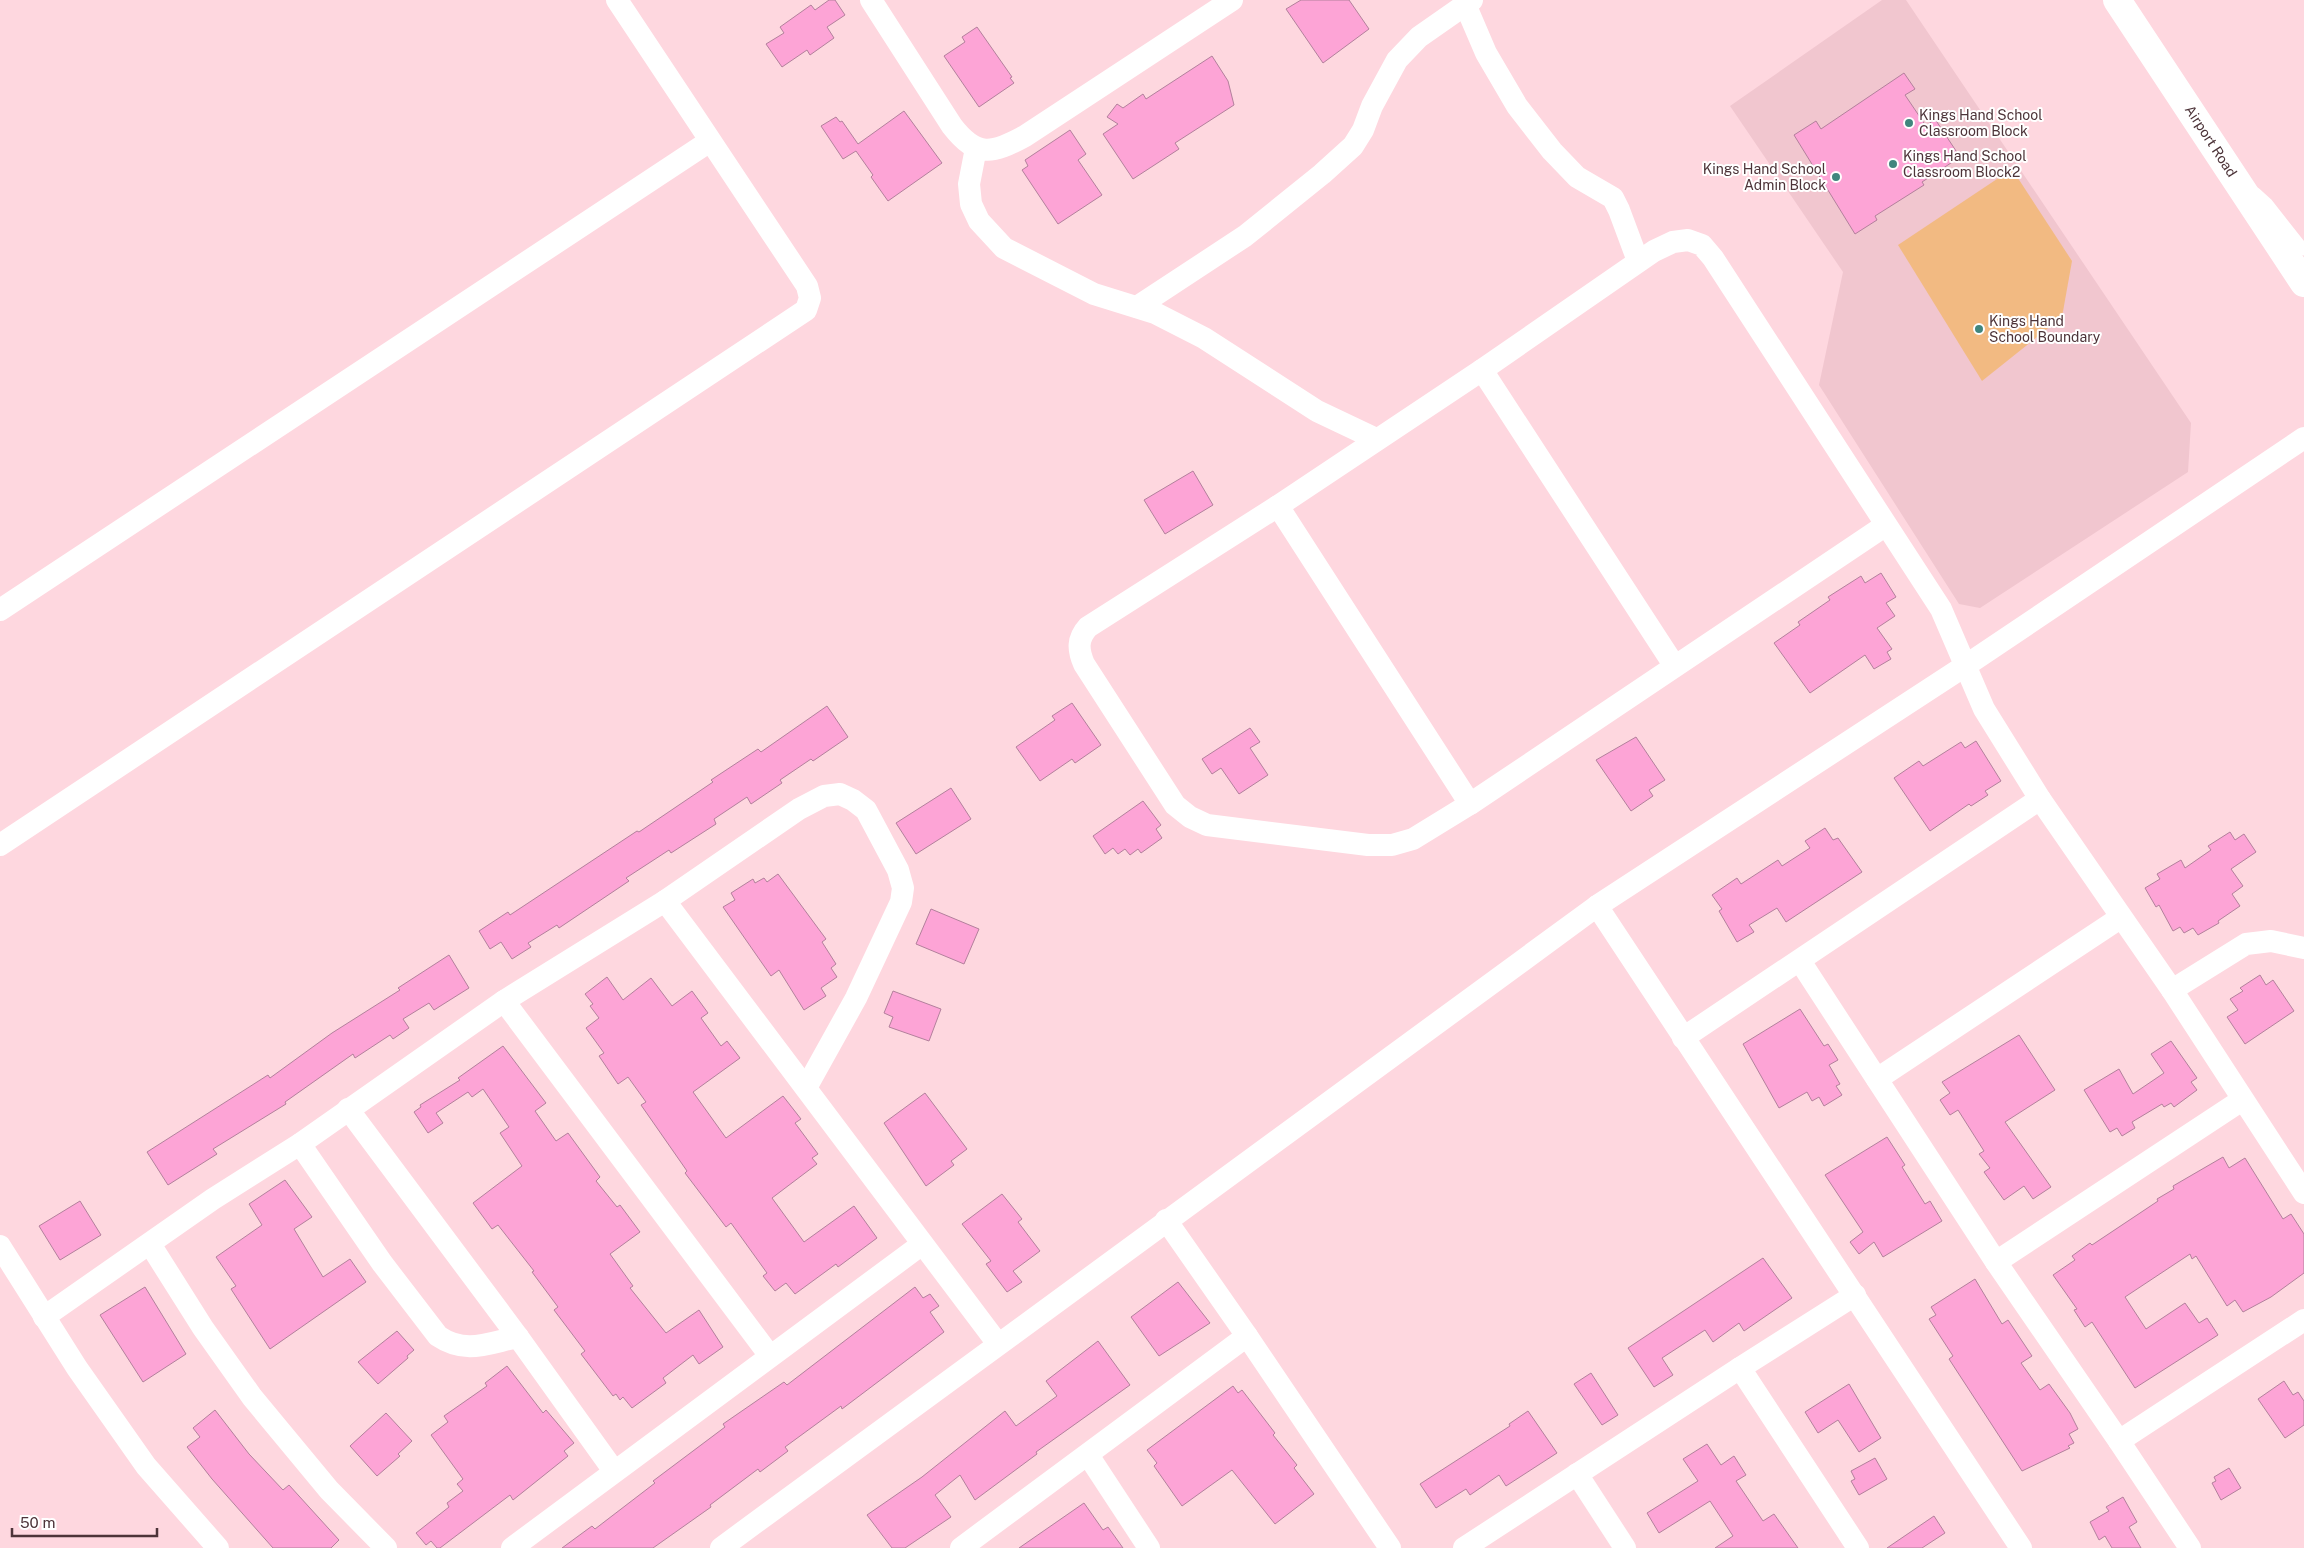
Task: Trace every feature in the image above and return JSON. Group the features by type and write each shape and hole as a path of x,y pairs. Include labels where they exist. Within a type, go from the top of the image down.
{"main road":[{"name":"Airport Road","path":"2117,0 2304,283"}],"street":[{"path":"0,845 806,310 810,298 807,286 617,0"},
{"path":"871,0 952,126 964,141 976,148 988,151 1002,148 1025,136 1232,0"},
{"path":"1137,307 1245,236 1322,174 1353,146 1363,130 1375,98 1397,60 1418,38 1468,2 1486,53 1517,106 1552,151 1577,177 1613,198 1638,261"},
{"path":"0,610 710,141"},
{"path":"976,148 969,184 971,204 980,221 1004,248 1094,294 1155,313 1204,338 1317,411 1376,439"},
{"path":"1886,524 1470,804 1413,839 1392,845 1368,845 1207,825 1190,817 1175,805 1079,652 1082,634 1088,627 1278,506 1482,370 1638,261 1673,242 1688,240 1702,245 1886,524 1941,609 1984,709 2040,799 2120,918 2172,990 2304,1193"},
{"path":"1482,370 1674,665"},
{"path":"721,1548 1166,1220 1597,906 1964,666 2304,438"},
{"path":"1278,506 1470,804"},
{"path":"44,1317 213,1199 300,1144 504,1001 666,901 799,808 824,796 840,794 853,800 866,810 898,870 903,888 901,902 856,998 806,1088"},
{"path":"1683,1038 2040,799"},
{"path":"666,901 921,1245 998,1344"},
{"path":"1597,906 2021,1548"},
{"path":"1877,1079 2120,918"},
{"path":"2172,990 2246,944 2272,941 2304,948"},
{"path":"1800,961 1996,1262 2190,1548"},
{"path":"504,1001 770,1356"},
{"path":"1996,1262 2242,1100"},
{"path":"348,1109 518,1337 614,1471"},
{"path":"300,1144 382,1263 438,1336 450,1344 463,1348 518,1337"},
{"path":"1166,1220 1390,1548"},
{"path":"150,1244 202,1328 252,1397 330,1490 386,1548"},
{"path":"512,1548 921,1245"},
{"path":"0,1246 77,1368 146,1466 218,1548"},
{"path":"1464,1548 1855,1295"},
{"path":"2119,1441 2304,1320"},
{"path":"961,1548 1247,1336"},
{"path":"1740,1368 1858,1548"},
{"path":"1088,1455 1149,1548"},
{"path":"1577,1474 1625,1548"}],"lane":[{"path":"2240,186 2255,192 2267,202 2304,250"}],"shaded area":[{"name":"Kings Hand School Boundary","path":"1882,0 1906,0 2191,423 2188,472 1980,608 1959,604 1819,385 1843,272 1730,106"},
{"path":"2012,169 2072,261 2062,317 1982,381 1898,245"}],"building":[{"path":"829,0 835,0 845,15 827,27 834,38 810,55 807,50 782,67 766,44 784,33 780,27 811,5 815,10"},
{"path":"1301,0 1349,0 1369,29 1323,63 1286,9"},
{"path":"977,27 1012,77 1010,78 1014,83 979,107 944,56 965,42 962,37"},
{"path":"1212,56 1228,81 1234,105 1175,143 1179,149 1133,179 1103,134 1118,124 1107,117 1117,104 1123,108 1143,94 1146,99"},
{"path":"1904,73 1915,89 1905,95 1926,126 1935,119 1960,157 1922,182 1924,185 1875,216 1877,220 1855,234 1794,135 1816,121 1821,129"},
{"path":"904,111 942,163 888,201 856,151 843,159 821,126 836,117 840,122 842,121 858,144"},
{"path":"1070,130 1086,154 1078,160 1102,195 1058,224 1022,170 1028,166 1025,160"},
{"path":"1193,471 1213,505 1165,534 1144,500"},
{"path":"1881,573 1896,597 1886,603 1895,616 1877,628 1892,649 1887,652 1891,659 1874,669 1865,655 1810,693 1774,643 1800,625 1798,622 1830,600 1828,597 1861,576 1865,583"},
{"path":"1072,703 1101,745 1075,763 1072,759 1040,781 1016,747 1055,720 1052,716"},
{"path":"827,706 848,737 813,761 811,759 780,780 782,783 751,804 747,797 714,819 716,824 671,853 669,850 626,878 629,881 559,928 557,925 528,943 531,947 512,959 501,942 490,949 479,931 508,912 510,915 637,831 639,832 713,782 711,780 758,749 761,752"},
{"path":"1250,728 1260,742 1250,748 1268,775 1239,794 1221,768 1212,774 1202,759"},
{"path":"1636,737 1665,780 1649,790 1653,796 1631,811 1596,760"},
{"path":"1976,741 2001,781 1985,791 1988,795 1971,806 1969,804 1930,831 1894,778 1919,761 1923,766 1961,742 1965,748"},
{"path":"951,788 971,819 916,854 896,823"},
{"path":"1143,801 1161,825 1156,829 1162,838 1141,853 1138,849 1130,855 1125,849 1118,854 1113,848 1105,854 1093,836"},
{"path":"1825,828 1833,840 1838,838 1862,872 1786,922 1777,908 1749,925 1754,932 1737,942 1719,911 1722,909 1712,895 1737,878 1741,884 1778,860 1782,866 1810,848 1805,841"},
{"path":"2230,832 2235,840 2244,834 2256,852 2231,869 2243,886 2232,894 2240,906 2218,921 2219,923 2198,935 2193,928 2184,933 2180,927 2173,931 2159,905 2156,907 2145,888 2160,879 2157,874 2181,860 2185,868 2211,850 2208,846"},
{"path":"778,874 826,939 822,942 836,964 831,968 837,977 821,988 826,996 804,1010 779,970 771,976 723,907 735,900 731,893 753,879 755,883 764,878 767,882"},
{"path":"931,909 979,929 964,964 916,944"},
{"path":"449,955 469,988 434,1010 429,1003 403,1019 409,1028 393,1039 390,1035 355,1058 353,1054 285,1102 286,1104 213,1149 217,1154 168,1185 147,1152 268,1075 270,1078 332,1033 400,990 398,988"},
{"path":"2260,975 2266,985 2273,980 2294,1011 2245,1044 2227,1017 2238,1010 2230,999 2243,991 2240,988"},
{"path":"607,977 623,1000 651,978 672,1006 692,991 708,1013 701,1018 721,1046 727,1041 740,1058 693,1092 726,1138 783,1096 801,1119 795,1123 818,1154 812,1158 817,1164 772,1198 804,1242 854,1206 877,1238 838,1267 836,1264 795,1294 786,1283 775,1291 763,1276 767,1273 731,1223 726,1227 685,1173 687,1171 641,1105 646,1102 628,1077 618,1084 599,1056 604,1053 586,1028 599,1018 590,1006 593,1004 585,994"},
{"path":"893,991 941,1009 929,1041 889,1027 893,1017 884,1013"},
{"path":"1800,1009 1824,1046 1828,1044 1838,1060 1829,1065 1840,1084 1836,1086 1842,1095 1824,1106 1819,1097 1812,1101 1807,1092 1779,1108 1743,1044"},
{"path":"2019,1035 2055,1090 2005,1122 2051,1187 2033,1199 2024,1186 2004,1200 1984,1172 1990,1168 1979,1154 1984,1151 1958,1110 1950,1115 1940,1100 1950,1093 1942,1082"},
{"path":"2171,1041 2197,1078 2191,1082 2197,1090 2174,1107 2171,1103 2164,1107 2162,1104 2132,1122 2135,1128 2122,1136 2117,1128 2110,1132 2084,1090 2119,1069 2133,1094 2164,1073 2151,1054"},
{"path":"503,1046 546,1103 535,1111 556,1141 568,1133 600,1177 596,1181 617,1207 620,1205 640,1232 610,1254 633,1286 630,1288 666,1333 699,1310 723,1347 699,1364 693,1355 663,1378 666,1383 632,1408 623,1397 620,1400 616,1394 613,1396 581,1354 585,1351 554,1310 558,1307 532,1272 534,1271 498,1225 492,1229 473,1203 522,1166 500,1133 509,1127 483,1089 472,1097 468,1092 436,1113 443,1123 428,1133 414,1112 421,1107 420,1105 460,1080 458,1078"},
{"path":"925,1093 967,1149 951,1161 954,1165 926,1186 884,1123"},
{"path":"1887,1137 1905,1165 1902,1167 1925,1204 1930,1201 1942,1221 1883,1257 1874,1242 1859,1254 1850,1242 1863,1232 1825,1175"},
{"path":"2223,1157 2229,1168 2245,1158 2283,1219 2291,1214 2304,1234 2304,1273 2271,1297 2243,1312 2235,1300 2227,1306 2196,1256 2192,1259 2190,1254 2125,1297 2146,1329 2185,1303 2199,1323 2207,1318 2218,1335 2135,1388 2092,1322 2085,1327 2074,1310 2077,1309 2053,1275 2075,1260 2072,1256 2090,1243 2092,1245 2158,1201 2157,1199 2174,1189 2173,1186"},
{"path":"285,1180 312,1217 294,1229 323,1277 350,1259 366,1282 270,1349 231,1289 236,1286 216,1257 262,1225 249,1204"},
{"path":"1002,1194 1022,1219 1018,1222 1040,1251 1013,1271 1022,1282 1007,1292 986,1264 991,1261 962,1224"},
{"path":"80,1201 101,1235 60,1260 39,1226"},
{"path":"1763,1258 1792,1298 1744,1331 1739,1323 1713,1342 1705,1330 1662,1358 1673,1375 1654,1387 1628,1348"},
{"path":"1975,1279 2002,1324 2008,1320 2032,1356 2021,1363 2040,1390 2049,1384 2070,1413 2078,1429 2069,1434 2074,1443 2068,1446 2070,1448 2022,1471 1949,1359 1953,1356 1929,1319 1936,1315 1931,1307"},
{"path":"1178,1282 1210,1323 1159,1356 1131,1317"},
{"path":"145,1287 186,1354 143,1382 100,1315"},
{"path":"915,1287 923,1298 930,1294 939,1306 930,1312 944,1332 842,1409 841,1406 785,1447 788,1451 760,1472 758,1469 710,1505 711,1507 653,1548 562,1548 592,1526 595,1529 655,1483 653,1481 725,1427 723,1424 784,1382 787,1385"},
{"path":"397,1331 414,1350 407,1356 408,1358 378,1384 358,1362"},
{"path":"1098,1341 1130,1385 1036,1452 1037,1454 975,1500 960,1475 935,1495 951,1517 905,1548 892,1548 867,1515 922,1477 1005,1411 1016,1426 1057,1396 1046,1381"},
{"path":"507,1366 543,1413 546,1410 574,1443 564,1451 568,1456 513,1500 510,1495 440,1548 437,1548 431,1541 426,1545 416,1533 449,1507 447,1503 463,1491 457,1484 463,1479 431,1435 448,1422 444,1416 487,1386 485,1383"},
{"path":"1591,1373 1618,1415 1602,1425 1574,1384"},
{"path":"2284,1381 2293,1395 2298,1392 2304,1401 2304,1425 2285,1438 2258,1399"},
{"path":"1849,1384 1881,1438 1859,1452 1838,1420 1818,1433 1805,1412"},
{"path":"1233,1386 1238,1393 1242,1390 1275,1433 1273,1435 1297,1465 1294,1468 1314,1494 1275,1524 1232,1470 1182,1506 1154,1466 1157,1463 1147,1450"},
{"path":"215,1410 249,1454 283,1490 289,1485 339,1540 331,1548 273,1548 212,1479 187,1447 200,1437 193,1428"},
{"path":"1528,1411 1557,1453 1506,1486 1499,1475 1470,1495 1466,1489 1436,1508 1420,1484 1510,1426 1509,1424"},
{"path":"386,1413 412,1441 398,1454 400,1456 377,1476 350,1446"},
{"path":"1707,1444 1721,1465 1734,1456 1746,1475 1736,1481 1763,1521 1774,1514 1798,1548 1715,1548 1733,1536 1710,1501 1659,1533 1647,1513 1698,1481 1683,1459"},
{"path":"1875,1458 1887,1479 1859,1495 1851,1481 1855,1479 1851,1471"},
{"path":"2229,1468 2241,1488 2221,1500 2212,1483 2216,1481 2214,1477"},
{"path":"2123,1497 2137,1522 2129,1527 2141,1548 2112,1548 2105,1536 2099,1540 2090,1522 2109,1511 2106,1507"},
{"path":"1084,1503 1103,1530 1108,1527 1123,1548 1019,1548"},
{"path":"1934,1516 1945,1533 1922,1548 1887,1548"}],"place":[{"name":"Kings Hand School Classroom Block","path":"1909,123"},
{"name":"Kings Hand School Classroom Block2","path":"1893,164"},
{"name":"Kings Hand School Admin Block","path":"1836,177"},
{"name":"Kings Hand School Boundary","path":"1979,329"}]}
